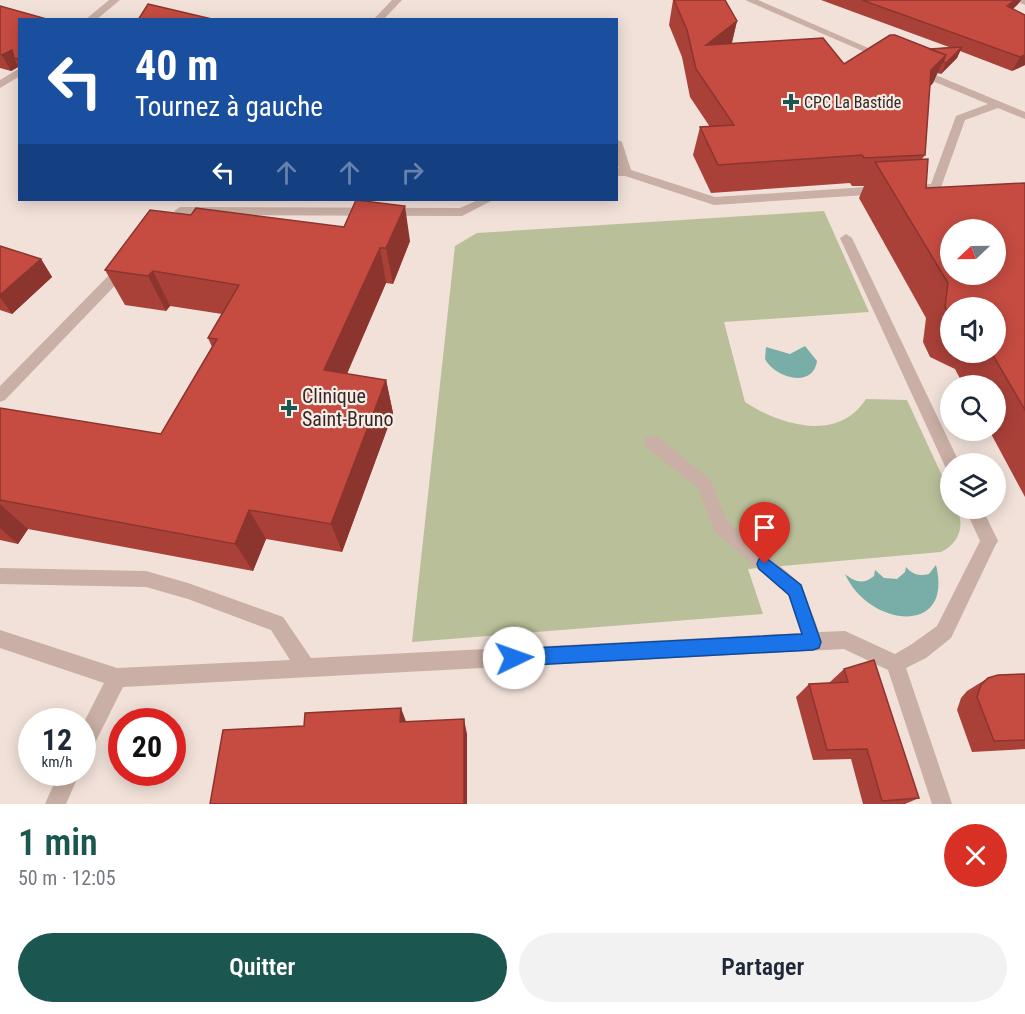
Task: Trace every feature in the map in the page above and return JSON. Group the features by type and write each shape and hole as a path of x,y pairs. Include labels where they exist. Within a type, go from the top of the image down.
{"street":[{"path":"92,18 115,0"},
{"path":"379,18 397,0"},
{"path":"750,0 890,59"},
{"path":"1019,0 1025,2"},
{"path":"911,69 1025,116"},
{"path":"0,85 18,72"},
{"path":"618,154 621,172 714,201 936,187 960,118 997,105"},
{"path":"191,201 176,215 462,212 485,201"},
{"path":"846,238 947,453"},
{"path":"0,396 131,261"},
{"path":"652,442 704,484 720,525 795,590 813,642"},
{"path":"895,664 919,651 944,633 988,541 978,519"},
{"path":"0,576 146,579 188,591 277,623 306,669"},
{"path":"0,639 117,678 844,640 895,664 942,804"},
{"path":"96,720 117,678"},
{"path":"55,804 63,786"}],"green space":[{"path":"824,211 869,312 724,322 745,402 775,417 808,426 840,421 854,413 866,399 907,400 940,471 940,519 960,519 959,534 956,539 941,552 748,569 763,614 412,642 455,246 477,233"}],"water":[{"path":"805,346 817,361 814,370 801,378 793,378 777,371 765,359 766,347 790,354"},
{"path":"936,565 938,588 933,605 921,614 906,616 889,613 871,605 856,592 845,574 856,581 863,581 874,576 875,570 884,578 897,579 905,572 906,567 911,572 922,575 929,574"}],"building":[{"path":"674,0 725,0 737,21 706,45 823,38 844,64 890,35 895,35 946,55 931,70 925,155 864,158 862,155 718,165 700,127 734,125 696,69 687,30"},
{"path":"862,0 1015,0 1007,6 1025,15 1025,55 1020,57"},
{"path":"148,4 208,18 139,18"},
{"path":"0,6 43,18 18,18 18,59 14,58 12,50 0,54"},
{"path":"962,47 946,63 943,62 946,55 929,49"},
{"path":"928,159 926,188 1025,183 1025,410 997,363 1006,363 1006,297 946,297 948,285 1006,285 1006,219 940,219 940,270 875,162"},
{"name":"Clinique Saint-Bruno","path":"356,201 405,206 386,248 380,248 324,370 386,380 331,524 249,510 235,544 0,500 0,408 161,434 217,339 208,338 239,285 153,271 148,276 105,270 150,210 191,215 196,208 344,227"},
{"path":"0,246 41,259 0,295"},
{"path":"874,660 919,798 882,801 867,749 827,750 809,684 848,682 844,669"},
{"path":"1025,674 1025,740 994,741 977,697 981,685 988,678 998,675"},
{"path":"401,708 400,722 464,719 464,804 210,804 223,730 304,726 305,713"}],"place":[{"name":"CPC La Bastide","path":"791,102"},
{"name":"Clinique Saint-Bruno","path":"289,408"}],"route":[{"path":"514,658 813,642 795,590 765,564"}]}
